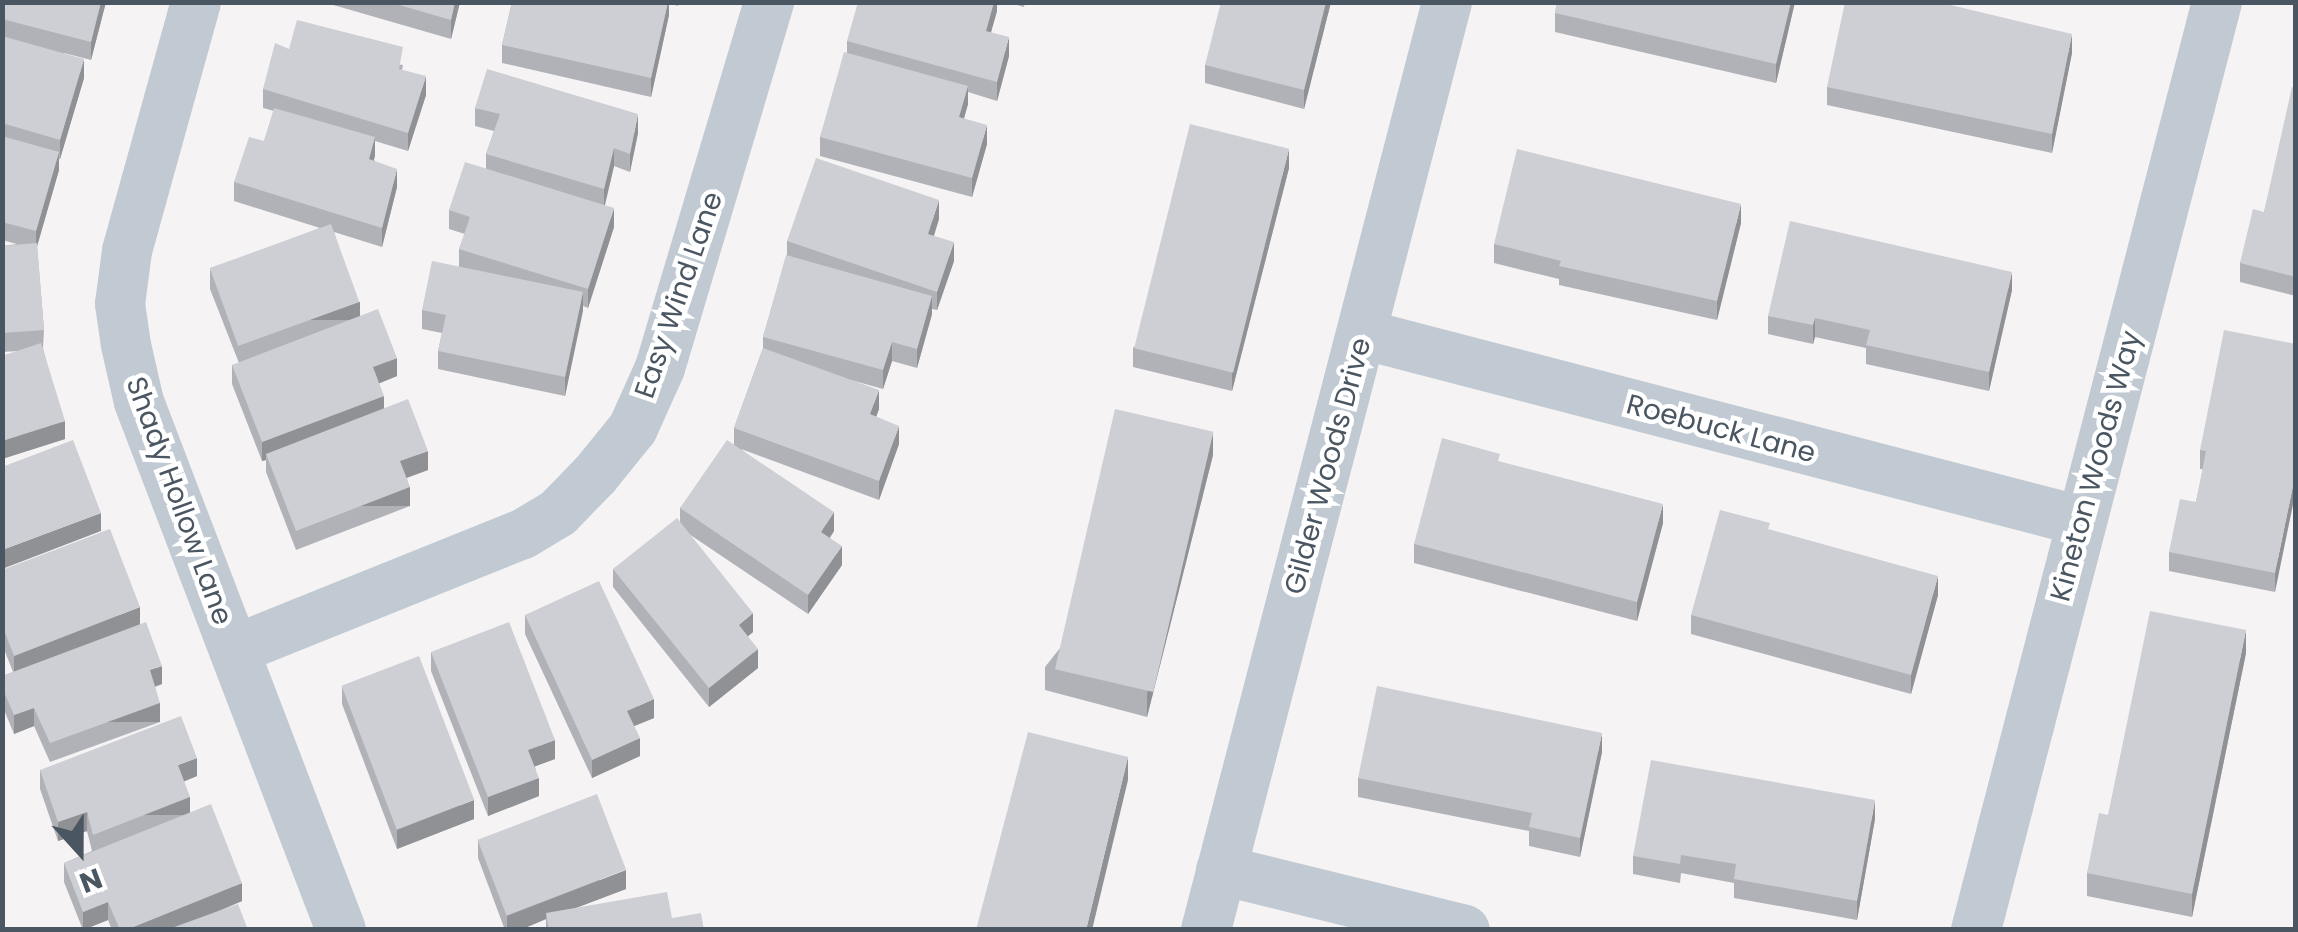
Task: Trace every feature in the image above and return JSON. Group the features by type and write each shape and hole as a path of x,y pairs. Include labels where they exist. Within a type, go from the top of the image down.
{"street":[{"name":"Shady Hollow Lane","path":"196,2 128,251 120,304 140,402 341,930"},
{"name":"Easy Wind Lane","path":"234,650 523,534 558,513 595,475 633,428 660,368 769,2"},
{"name":"Gilder Woods Drive","path":"1206,930 1447,2"},
{"name":"Kineton Woods Way","path":"1976,930 2217,2"},
{"name":"Roebuck Lane","path":"1362,334 2081,521"},
{"path":"1221,870 1465,930"}],"building":[{"path":"2,2 101,2 91,42 2,19"},
{"path":"389,2 455,2 451,20"},
{"path":"512,2 668,2 651,78 502,45"},
{"path":"858,2 994,2 986,31 1009,37 997,82 847,41"},
{"path":"1221,2 1326,2 1304,90 1205,65"},
{"path":"1557,2 1791,2 1776,64 1555,13"},
{"path":"1845,2 1938,2 2072,34 2052,134 1827,87"},
{"path":"297,20 403,47 399,69 426,76 408,133 263,89 275,43 289,49"},
{"path":"2,36 84,59 60,140 2,123"},
{"path":"844,52 968,86 959,117 987,125 972,178 820,137"},
{"path":"487,69 638,114 630,154 614,148 604,189 486,154 500,114 475,108"},
{"path":"2292,87 2296,88 2296,277 2240,263 2253,209 2264,212"},
{"path":"274,108 375,137 369,159 397,169 382,228 234,182 249,137 264,141"},
{"path":"1190,124 1289,149 1233,373 1134,348"},
{"path":"2,136 59,152 36,231 2,222"},
{"path":"1517,149 1741,204 1717,301 1559,266 1561,261 1494,244"},
{"path":"816,158 939,200 928,234 954,242 937,292 787,241"},
{"path":"465,162 614,208 588,289 459,249 470,217 449,210"},
{"path":"1790,221 2012,272 1989,372 1866,345 1870,330 1815,318 1813,325 1768,316"},
{"path":"331,224 359,302 238,346 210,268"},
{"path":"37,243 44,330 2,333 2,246"},
{"path":"786,255 932,296 917,349 892,342 883,370 763,337"},
{"path":"432,261 583,292 565,377 438,351 446,315 422,310"},
{"path":"378,309 397,358 373,367 384,396 262,442 232,365"},
{"path":"2224,330 2296,344 2296,471 2275,573 2169,552 2180,499 2196,502 2206,451 2200,450"},
{"path":"41,343 65,421 2,441 2,356"},
{"path":"763,348 879,390 870,414 899,426 879,481 734,428"},
{"path":"408,399 428,451 400,461 410,487 296,531 266,454"},
{"path":"1115,409 1213,432 1153,692 1055,669"},
{"path":"1442,438 1500,454 1498,461 1663,504 1637,602 1414,544"},
{"path":"73,440 101,513 2,550 2,467"},
{"path":"727,440 834,512 821,532 842,546 808,595 680,508"},
{"path":"1720,510 1770,523 1768,529 1938,576 1911,675 1691,615"},
{"path":"677,518 753,613 739,625 758,649 709,688 613,569"},
{"path":"110,529 140,607 14,656 2,631 2,570"},
{"path":"599,581 654,699 627,711 640,738 592,760 525,615"},
{"path":"2150,611 2246,630 2192,894 2087,873 2099,813 2108,815"},
{"path":"146,622 162,666 150,670 160,703 50,743 34,708 14,715 2,687 2,676"},
{"path":"509,622 555,740 528,750 539,778 488,797 431,652"},
{"path":"419,656 474,800 397,830 342,686"},
{"path":"1377,686 1602,733 1580,838 1529,827 1532,813 1358,778"},
{"path":"181,716 197,758 178,765 190,797 93,835 87,812 58,822 40,770"},
{"path":"1028,732 1128,757 1086,930 976,930"},
{"path":"1651,760 1875,800 1857,901 1734,879 1736,864 1681,855 1680,864 1633,856"},
{"path":"597,794 626,870 507,915 478,840"},
{"path":"211,804 242,883 126,930 120,930 108,902 83,912 64,863"},
{"path":"667,892 672,918 701,913 704,930 549,930 546,913"},
{"path":"238,904 248,930 166,930"}]}
